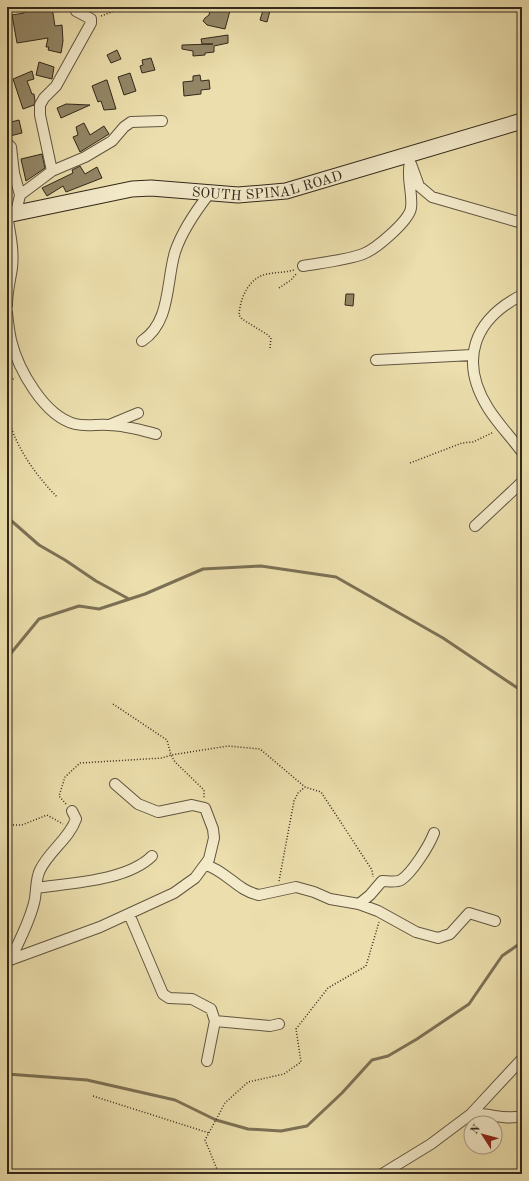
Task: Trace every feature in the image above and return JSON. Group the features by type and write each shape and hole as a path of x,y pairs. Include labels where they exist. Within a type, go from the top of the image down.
{"street":[{"path":"52,171 40,115 40,105 44,98 56,86 80,45 91,19 76,12"},
{"path":"7,305 7,290 12,268 10,215 20,196 52,171 85,157 112,141 124,127 131,122 162,121"},
{"name":"SOUTH SPINAL ROAD","path":"10,215 132,189 151,188 209,194 238,195 286,190 409,158 522,121"},
{"path":"7,143 11,147 14,173 20,196"},
{"path":"409,158 419,186 432,196 522,223"},
{"path":"298,268 365,253 403,223 408,216 410,208 408,172 409,158"},
{"path":"142,341 151,335 159,321 166,302 175,252 194,213 209,194"},
{"path":"522,295 502,307 487,321 480,332 472,355 473,370 478,388 488,408 522,452"},
{"path":"7,313 11,340 23,368 39,398 59,416 73,424 83,426 109,425 156,434"},
{"path":"376,360 472,355"},
{"path":"109,425 138,412"},
{"path":"475,526 522,482"},
{"path":"8,961 100,927 174,893 195,878 206,865 213,848 214,838 213,829 205,808 192,805 158,812 138,804 115,784"},
{"path":"8,961 27,924 34,903 39,872 44,862 72,830 76,820 72,811"},
{"path":"358,904 370,895 382,881 396,881 406,876 425,853 434,834"},
{"path":"36,888 100,878 138,867 152,856"},
{"path":"206,865 215,868 235,883 255,894 259,895 296,887 378,911 416,932 438,938 450,934 469,913 495,921"},
{"path":"129,914 143,943 163,994 169,998 192,999 211,1009 215,1021 207,1061"},
{"path":"215,1021 270,1026 279,1024"},
{"path":"382,1174 431,1144 470,1114 522,1059"},
{"path":"470,1114 478,1113 506,1118 522,1116"}],"path":[{"path":"91,19 125,7"},
{"path":"187,7 200,10"},
{"path":"270,348 271,338 268,334 242,319 239,315 240,304 244,293 253,282 262,275 298,268 297,273 291,280 279,288"},
{"path":"7,396 11,381 23,368"},
{"path":"7,414 11,432 22,452 39,479 57,497"},
{"path":"410,464 462,443 473,442 503,428"},
{"path":"113,704 167,740 171,755 204,790 205,808"},
{"path":"72,811 59,796 65,777 80,763 162,758 171,755 228,746 260,749 305,787 321,792 372,870 375,889"},
{"path":"277,890 294,801 305,787"},
{"path":"7,825 22,825 47,815 72,830"},
{"path":"219,1174 205,1140 225,1103 248,1082 284,1074 301,1062 296,1029 328,988 366,966 380,924 378,911"},
{"path":"94,1096 209,1133"}],"building":[{"path":"24,7 52,7 55,26 62,25 63,41 61,53 48,50 49,47 46,47 48,38 17,43 12,15 24,13"},
{"path":"211,7 231,7 225,29 207,25 203,21 209,15"},
{"path":"264,7 271,7 267,22 260,20"},
{"path":"228,35 228,43 214,46 214,52 205,53 205,55 193,56 193,51 182,49 182,45 213,44 202,44 201,39"},
{"path":"117,50 121,59 111,63 107,55"},
{"path":"151,58 155,70 142,73 140,66 143,65 142,60"},
{"path":"39,62 54,67 52,79 36,75"},
{"path":"32,71 34,79 27,81 32,94 34,94 35,101 34,105 23,109 13,79"},
{"path":"130,73 136,91 124,95 118,77"},
{"path":"200,75 201,81 209,80 210,89 201,90 201,94 184,96 183,82 193,81 193,76"},
{"path":"106,80 116,109 104,110 101,101 98,102 92,86"},
{"path":"66,104 90,105 61,118 57,108"},
{"path":"19,120 22,133 10,136 7,123"},
{"path":"84,123 90,135 104,126 109,134 80,152 73,137 78,135 76,127"},
{"path":"42,154 45,168 26,181 21,159"},
{"path":"80,166 85,174 97,167 102,178 66,192 63,186 47,196 42,188 73,173 72,170"},
{"path":"346,294 354,294 353,306 345,305"}],"waterway":[{"path":"7,517 39,545 65,560 96,581 129,599"},
{"path":"7,658 39,619 79,606 99,609 145,594 203,569 261,566 336,577 443,638 522,691"},
{"path":"7,1074 87,1080 175,1100 216,1120 248,1129 281,1131 307,1126 342,1093 372,1060 388,1056 417,1039 469,1004 502,956 522,942"}]}
